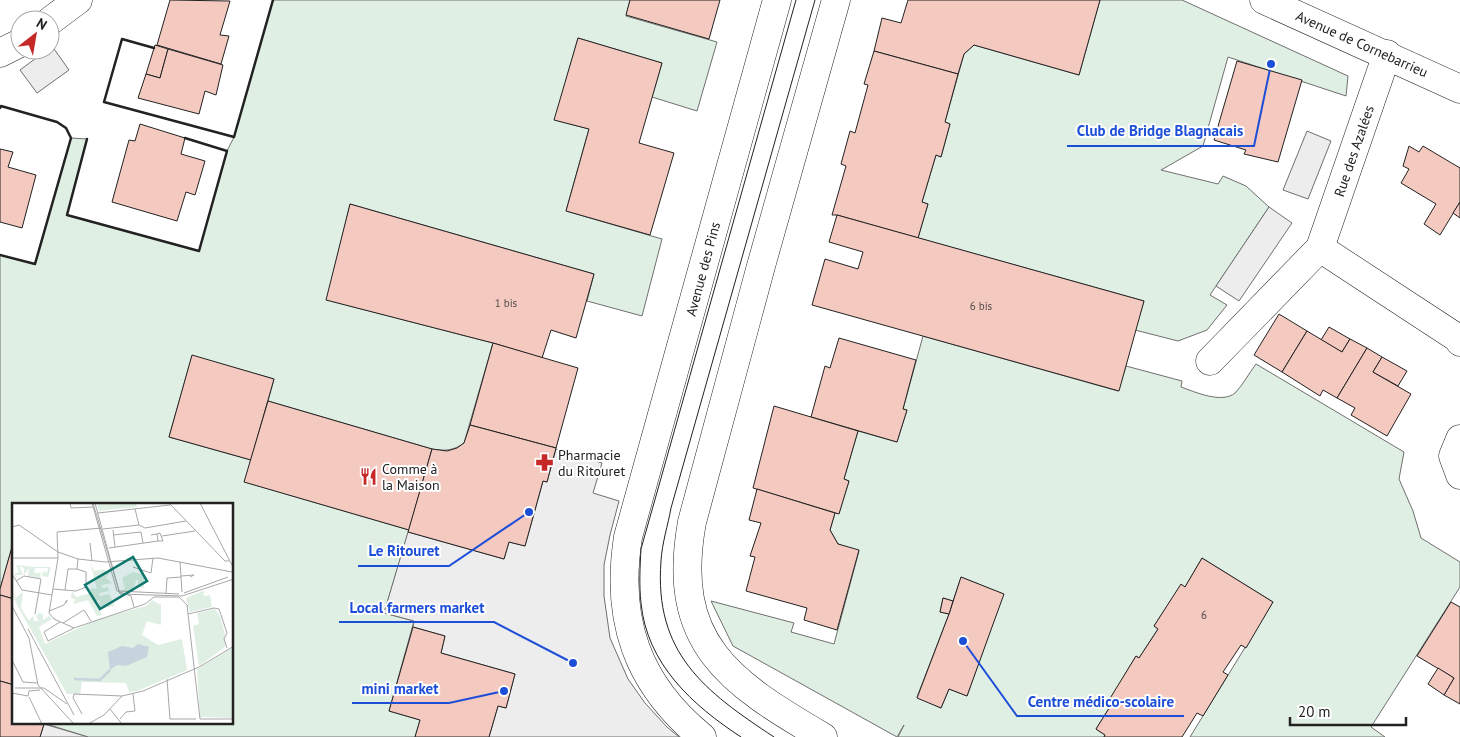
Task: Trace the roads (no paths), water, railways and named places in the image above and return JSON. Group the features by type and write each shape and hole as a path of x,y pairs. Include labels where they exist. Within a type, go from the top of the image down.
{"street":[{"path":"60,14 78,0"},
{"name":"Avenue des Pins","path":"702,737 687,725 662,698 645,672 627,614 624,592 625,556 628,537 777,0"},
{"path":"823,737 760,699 729,674 707,645 699,630 689,597 688,561 692,522 836,0"},
{"name":"Avenue de Cornebarrieu","path":"1264,0 1460,88"},
{"name":"Rue des Azalées","path":"1210,361 1320,248 1387,54"},
{"path":"1320,248 1459,339 1460,342"},
{"path":"1460,439 1453,456 1460,475"}],"tram line":[{"path":"741,737 689,697 662,664 652,645 645,625 641,603 641,549 796,0"},
{"path":"774,737 726,703 706,685 689,666 675,645 666,621 661,593 661,561 671,508 815,0"}],"place":[{"name":"Club de Bridge Blagnacais","path":"1271,64"},
{"name":"Pharmacie du Ritouret","path":"544,463"},
{"name":"Comme à la Maison","path":"368,477"},
{"name":"Le Ritouret","path":"529,512"},
{"name":"Centre médico-scolaire","path":"963,641"},
{"name":"Local farmers market","path":"573,663"},
{"name":"mini market","path":"504,691"}]}
